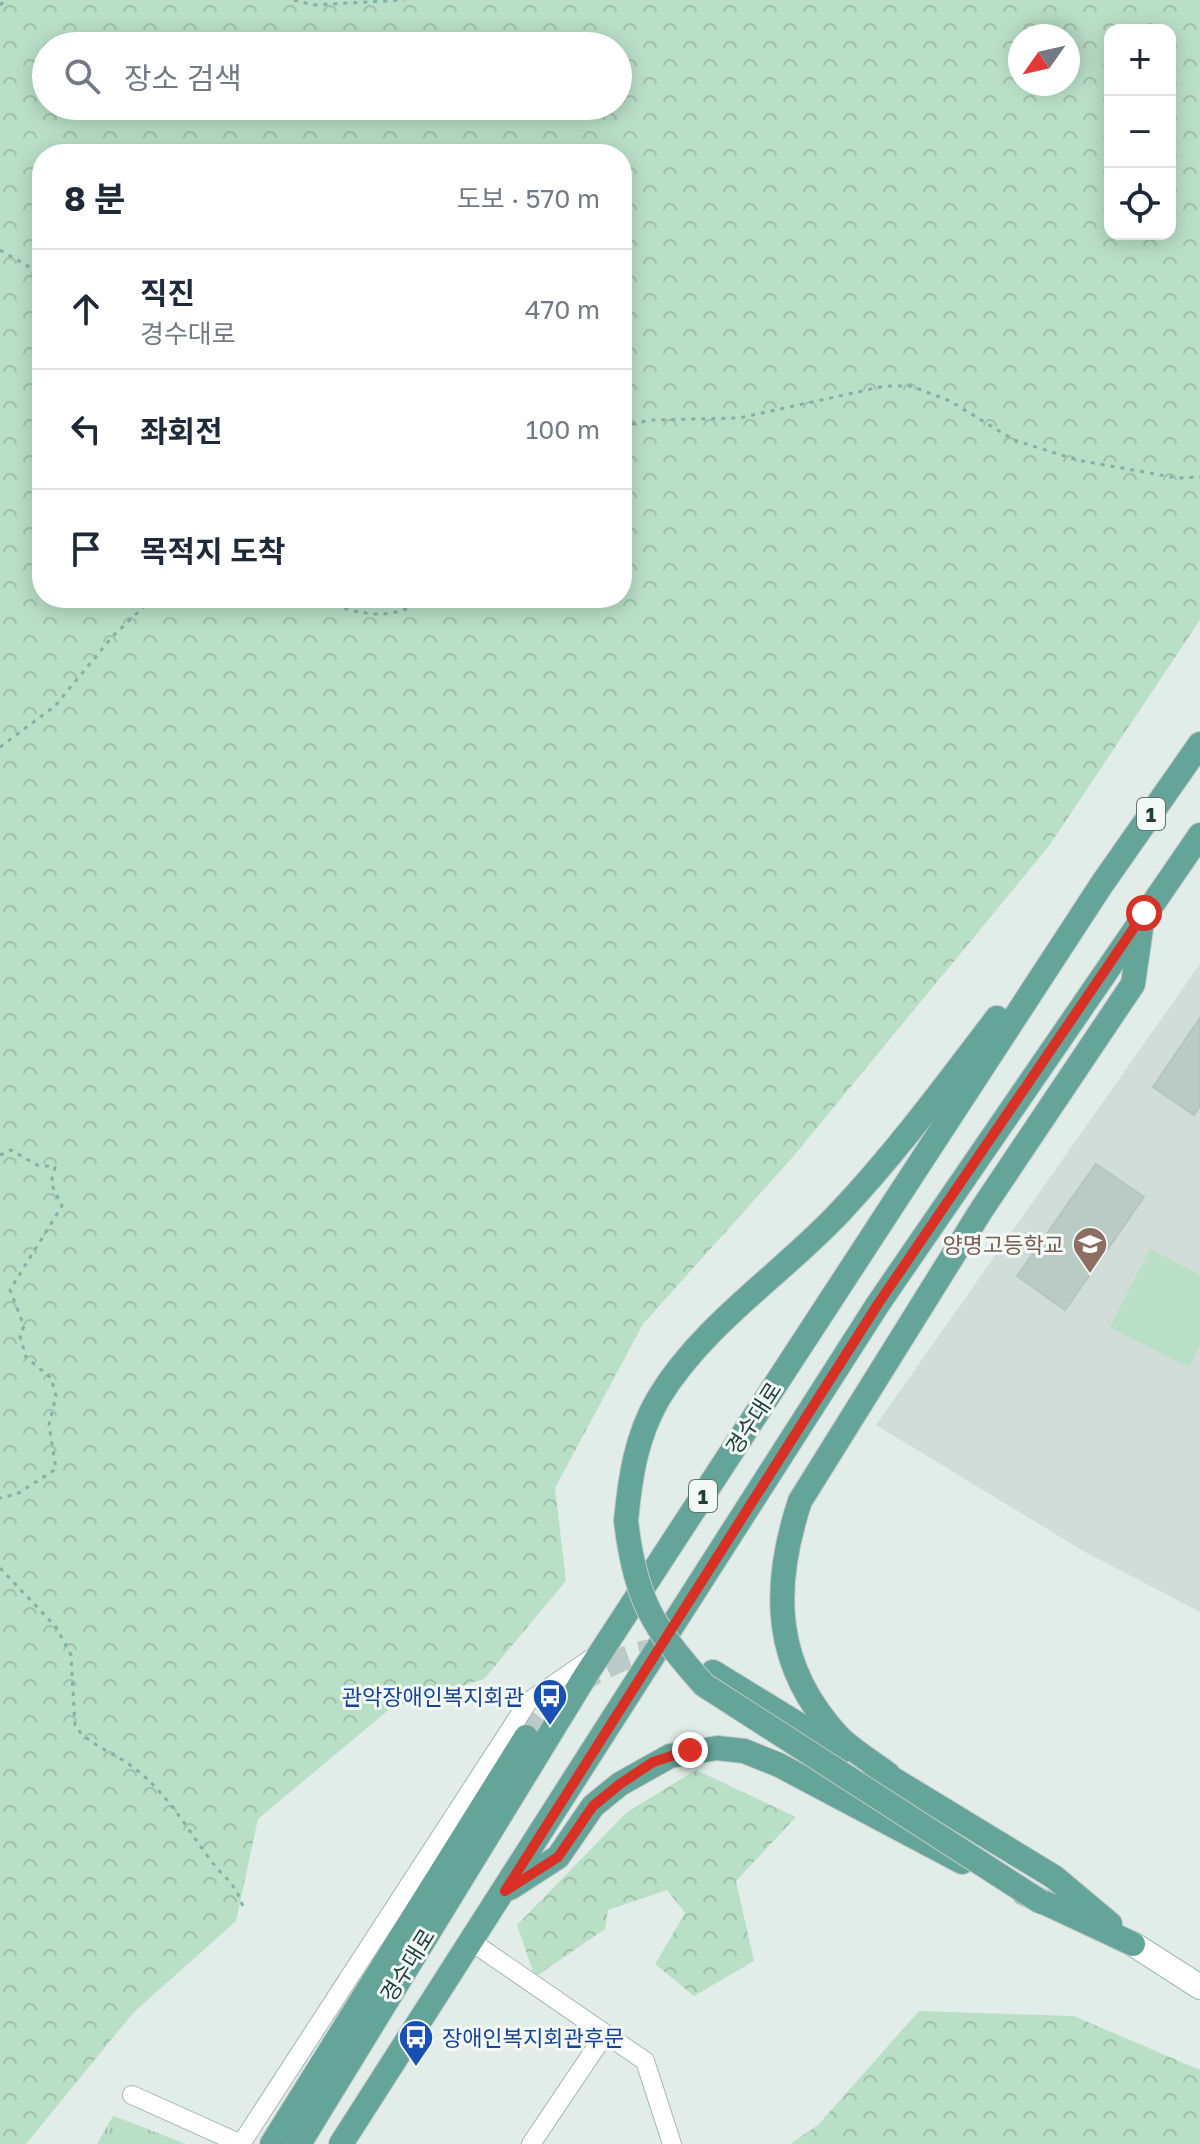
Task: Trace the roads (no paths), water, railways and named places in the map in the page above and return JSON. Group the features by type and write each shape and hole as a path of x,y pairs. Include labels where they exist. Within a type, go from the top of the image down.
{"main road":[{"name":"경수대로","path":"299,2144 601,1652 1102,884 1200,744"},
{"name":"경수대로","path":"343,2143 878,1304 1200,835"},
{"path":"1041,1902 704,1685 667,1644 642,1601 631,1564 626,1521 630,1477 640,1439 658,1399 709,1337 838,1215 912,1133 1102,884"},
{"path":"1133,1944 1054,1877 888,1774 841,1739 815,1709 799,1681 786,1644 781,1612 782,1570 787,1539 800,1501 982,1209 1133,984 1144,913"},
{"path":"713,1672 833,1747 888,1774"},
{"path":"274,2144 526,1737"},
{"path":"505,1891 558,1857 593,1806 653,1762 690,1750 744,1751 779,1765 1041,1902 1133,1944"},
{"path":"274,2144 315,2114"}],"street":[{"path":"132,2095 241,2144 528,1702 601,1652"},
{"path":"472,1942 645,2061 672,2144"},
{"path":"1133,1944 1200,1987"},
{"path":"531,2144 605,2034"}],"tunnel":[{"path":"526,1737 558,1699 595,1672 628,1657 658,1651 671,1653"}],"place":[{"name":"양명고등학교","path":"1090,1275"},
{"name":"관악장애인복지회관","path":"550,1727"},
{"name":"장애인복지회관후문","path":"416,2068"}]}
